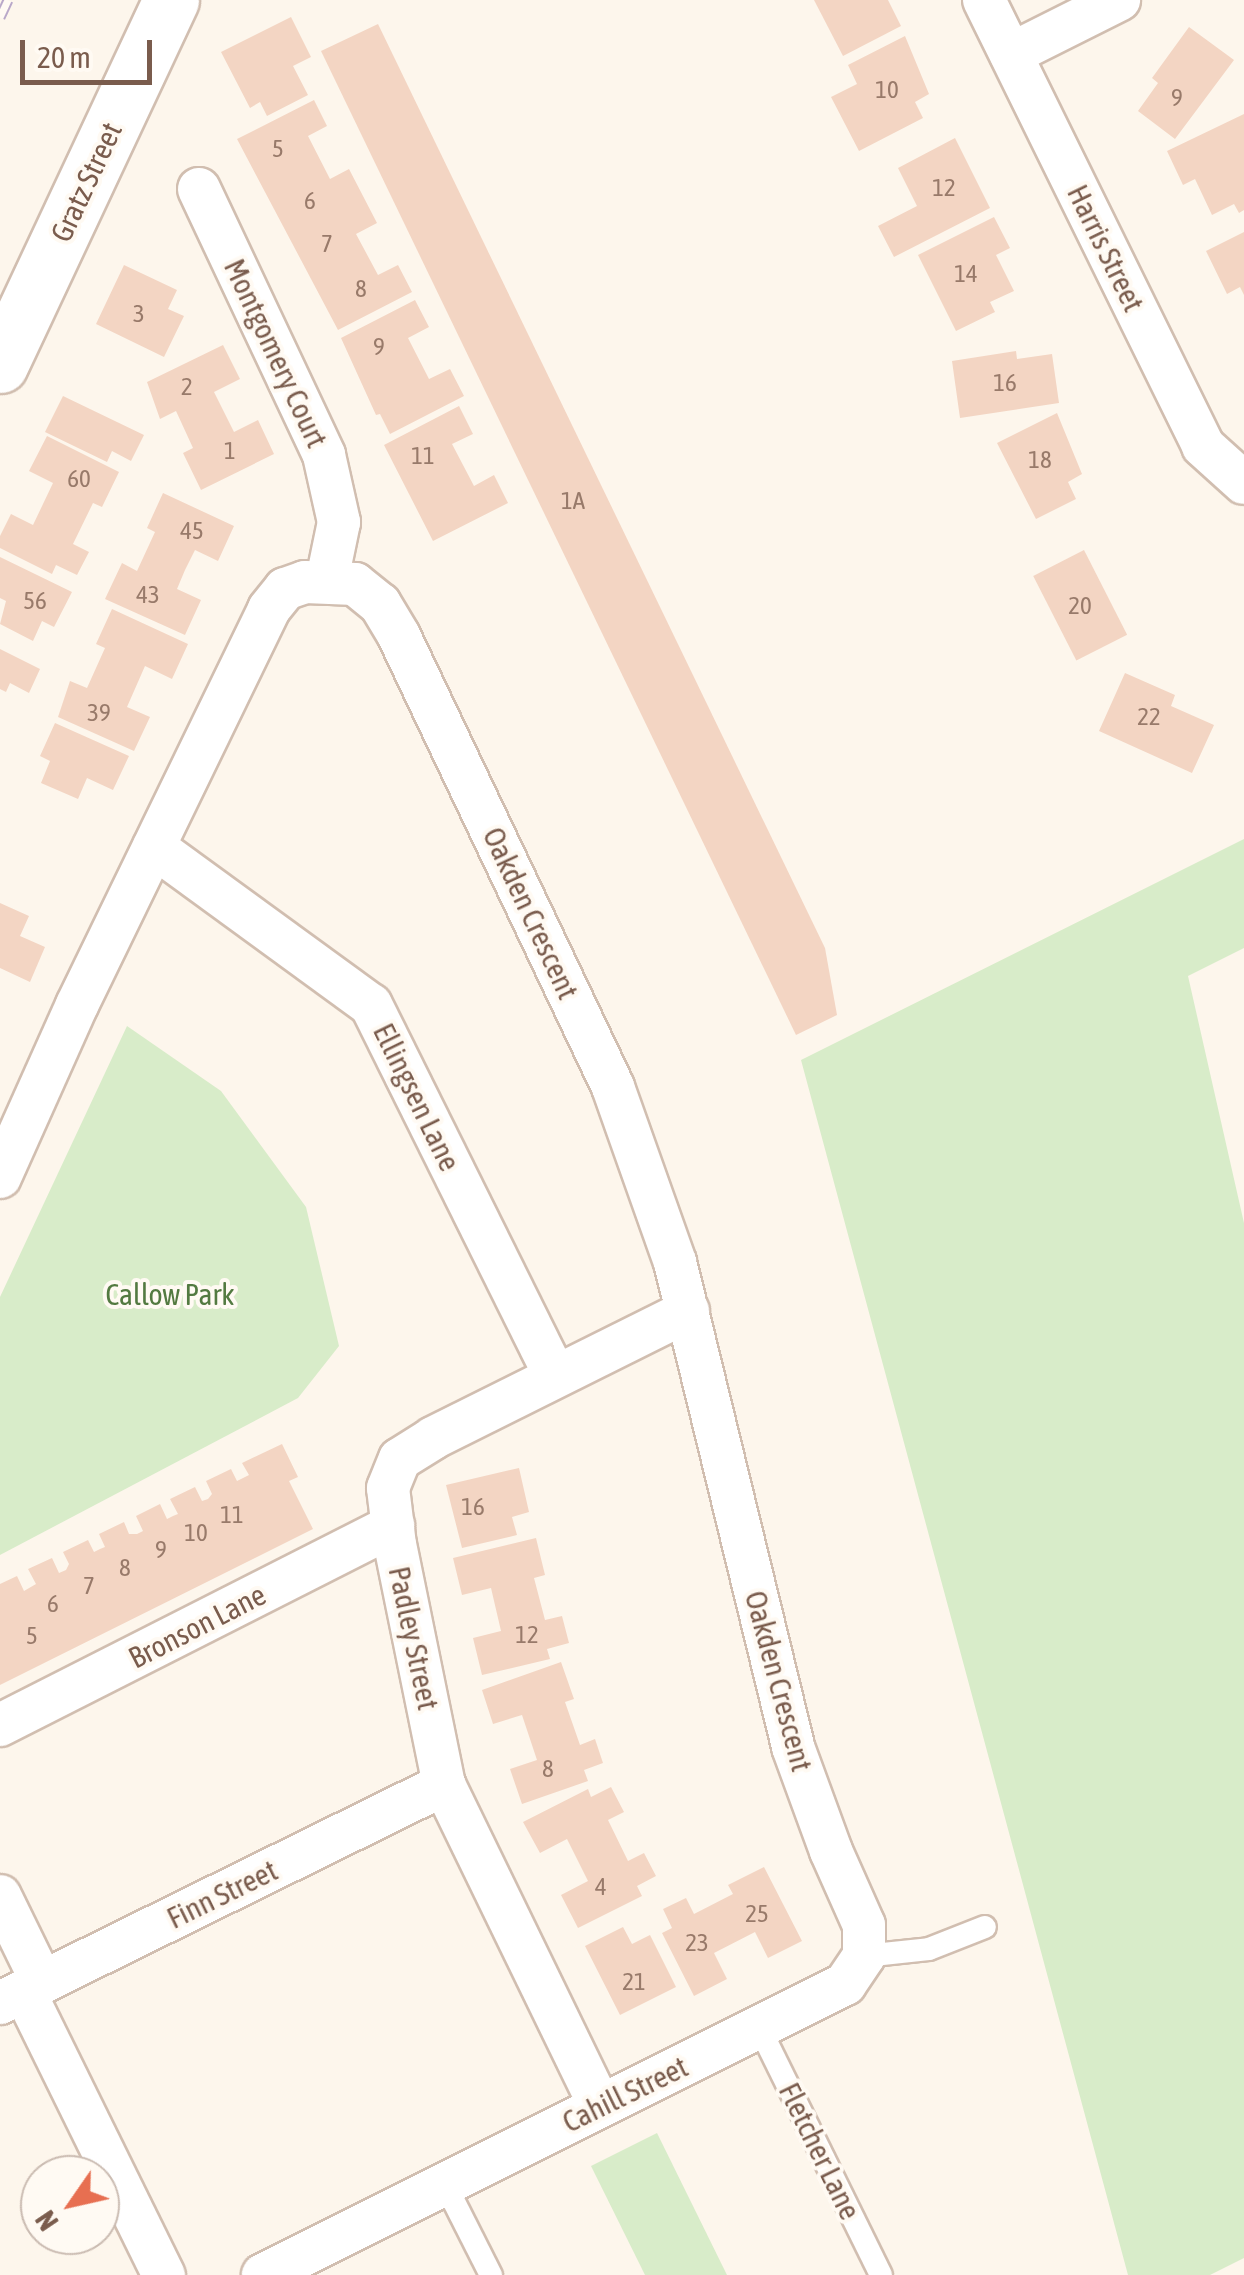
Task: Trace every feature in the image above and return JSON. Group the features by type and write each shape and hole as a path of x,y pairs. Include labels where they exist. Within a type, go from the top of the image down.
{"street":[{"name":"Gratz Street","path":"0,365 171,0"},
{"name":"Harris Street","path":"984,0 1203,446 1244,483"},
{"path":"1011,54 1119,0"},
{"name":"Montgomery Court","path":"199,189 324,455 339,522 327,580"},
{"path":"0,1177 269,609 285,589 327,580"},
{"name":"Oakden Crescent","path":"327,580 355,584 380,604 613,1087 688,1311 792,1747 830,1851 864,1925 864,1956"},
{"name":"Ellingsen Lane","path":"154,846 372,1005 555,1376"},
{"name":"Padley Street","path":"600,2106 444,1785 388,1488 400,1459 688,1311"},
{"name":"Bronson Lane","path":"0,1725 393,1526"},
{"name":"Finn Street","path":"22,1992 444,1785"},
{"path":"0,1896 22,1992 164,2275"},
{"name":"Cahill Street","path":"264,2275 845,1984 864,1956"}],"lane":[{"path":"864,1956 929,1950 984,1927"},
{"name":"Fletcher Lane","path":"759,2028 880,2275"},
{"path":"445,2184 492,2275"}],"green space":[{"path":"1244,839 1244,948 1188,976 1244,1223 1244,2258 1210,2275 1128,2275 801,1060"},
{"name":"Callow Park","path":"127,1026 221,1091 306,1207 339,1346 298,1398 0,1555 0,1297"},
{"path":"657,2133 727,2275 645,2275 591,2166"}],"building":[{"path":"814,0 888,0 901,26 843,56"},
{"path":"291,17 311,57 293,66 308,95 267,116 260,102 250,108 221,52"},
{"path":"378,24 825,948 837,1015 796,1035 321,51"},
{"path":"1189,27 1234,60 1175,139 1138,111 1158,83 1152,78"},
{"path":"905,36 929,94 915,102 923,118 859,151 831,97 857,84 848,65"},
{"path":"314,100 327,126 308,136 330,179 349,169 377,223 356,234 378,275 398,265 412,292 338,330 237,139"},
{"path":"1244,114 1244,210 1239,213 1234,204 1212,215 1195,179 1183,185 1167,151"},
{"path":"955,138 990,208 894,257 878,226 917,206 898,168"},
{"path":"994,217 1010,248 996,255 1014,291 990,302 995,312 956,331 918,255"},
{"path":"1244,232 1244,295 1240,287 1227,294 1206,251"},
{"path":"124,265 177,290 168,309 184,316 164,357 96,324"},
{"path":"415,300 429,327 408,338 429,379 450,369 464,396 390,434 380,414 376,415 341,338"},
{"path":"223,345 240,379 214,392 234,432 258,420 274,454 201,490 183,453 193,448 176,411 160,419 147,382"},
{"path":"1016,351 1017,359 1052,354 1059,403 960,418 952,361"},
{"path":"63,396 144,435 131,461 112,451 107,462 45,432"},
{"path":"459,406 473,434 452,444 474,486 494,475 508,503 433,541 384,445"},
{"path":"1057,413 1082,474 1068,482 1076,499 1036,519 997,443"},
{"path":"47,436 119,472 102,507 93,503 73,544 89,552 77,575 56,565 52,574 0,548 0,536 11,514 33,525 53,483 29,471"},
{"path":"163,493 234,526 218,561 195,550 185,570 177,589 201,600 185,635 105,599 122,563 137,571 155,532 147,528"},
{"path":"1084,550 1127,635 1076,661 1033,576"},
{"path":"0,557 72,592 54,627 42,621 33,641 0,624 6,601 0,598"},
{"path":"112,609 188,644 172,679 145,666 127,707 150,717 134,751 58,717 70,681 87,688 105,648 96,644"},
{"path":"0,649 40,669 29,693 10,683 6,692 0,689"},
{"path":"1125,673 1175,695 1171,706 1214,725 1192,773 1099,731"},
{"path":"55,723 129,756 113,790 87,778 78,799 41,783 50,761 40,756"},
{"path":"0,903 29,916 20,936 45,947 30,982 0,968"},
{"path":"282,1444 298,1477 289,1481 313,1529 0,1685 0,1584 17,1576 24,1591 36,1584 28,1569 52,1558 59,1573 66,1570 69,1564 63,1552 88,1540 94,1552 105,1547 99,1534 124,1522 129,1534 137,1534 143,1531 136,1516 160,1504 167,1519 178,1514 170,1499 195,1487 202,1501 208,1499 212,1494 206,1481 231,1469 237,1481 249,1475 242,1463"},
{"path":"519,1468 529,1512 512,1517 517,1535 462,1548 446,1485"},
{"path":"536,1538 545,1575 534,1578 545,1620 562,1616 569,1643 547,1649 550,1659 482,1675 473,1638 501,1631 491,1588 462,1595 453,1558"},
{"path":"561,1662 574,1699 565,1702 580,1745 595,1739 603,1763 584,1770 588,1781 522,1804 510,1769 537,1760 522,1715 493,1724 482,1690"},
{"path":"611,1787 624,1812 608,1820 628,1861 644,1853 656,1876 637,1886 642,1896 578,1928 561,1895 588,1881 567,1839 540,1853 523,1822 588,1789 591,1797"},
{"path":"764,1867 802,1941 768,1958 755,1932 714,1953 727,1979 694,1996 662,1933 672,1928 663,1909 686,1898 694,1914 733,1894 728,1885"},
{"path":"623,1927 632,1944 650,1935 676,1987 620,2015 585,1946"}],"railway":[{"path":"0,17 8,0"}]}
